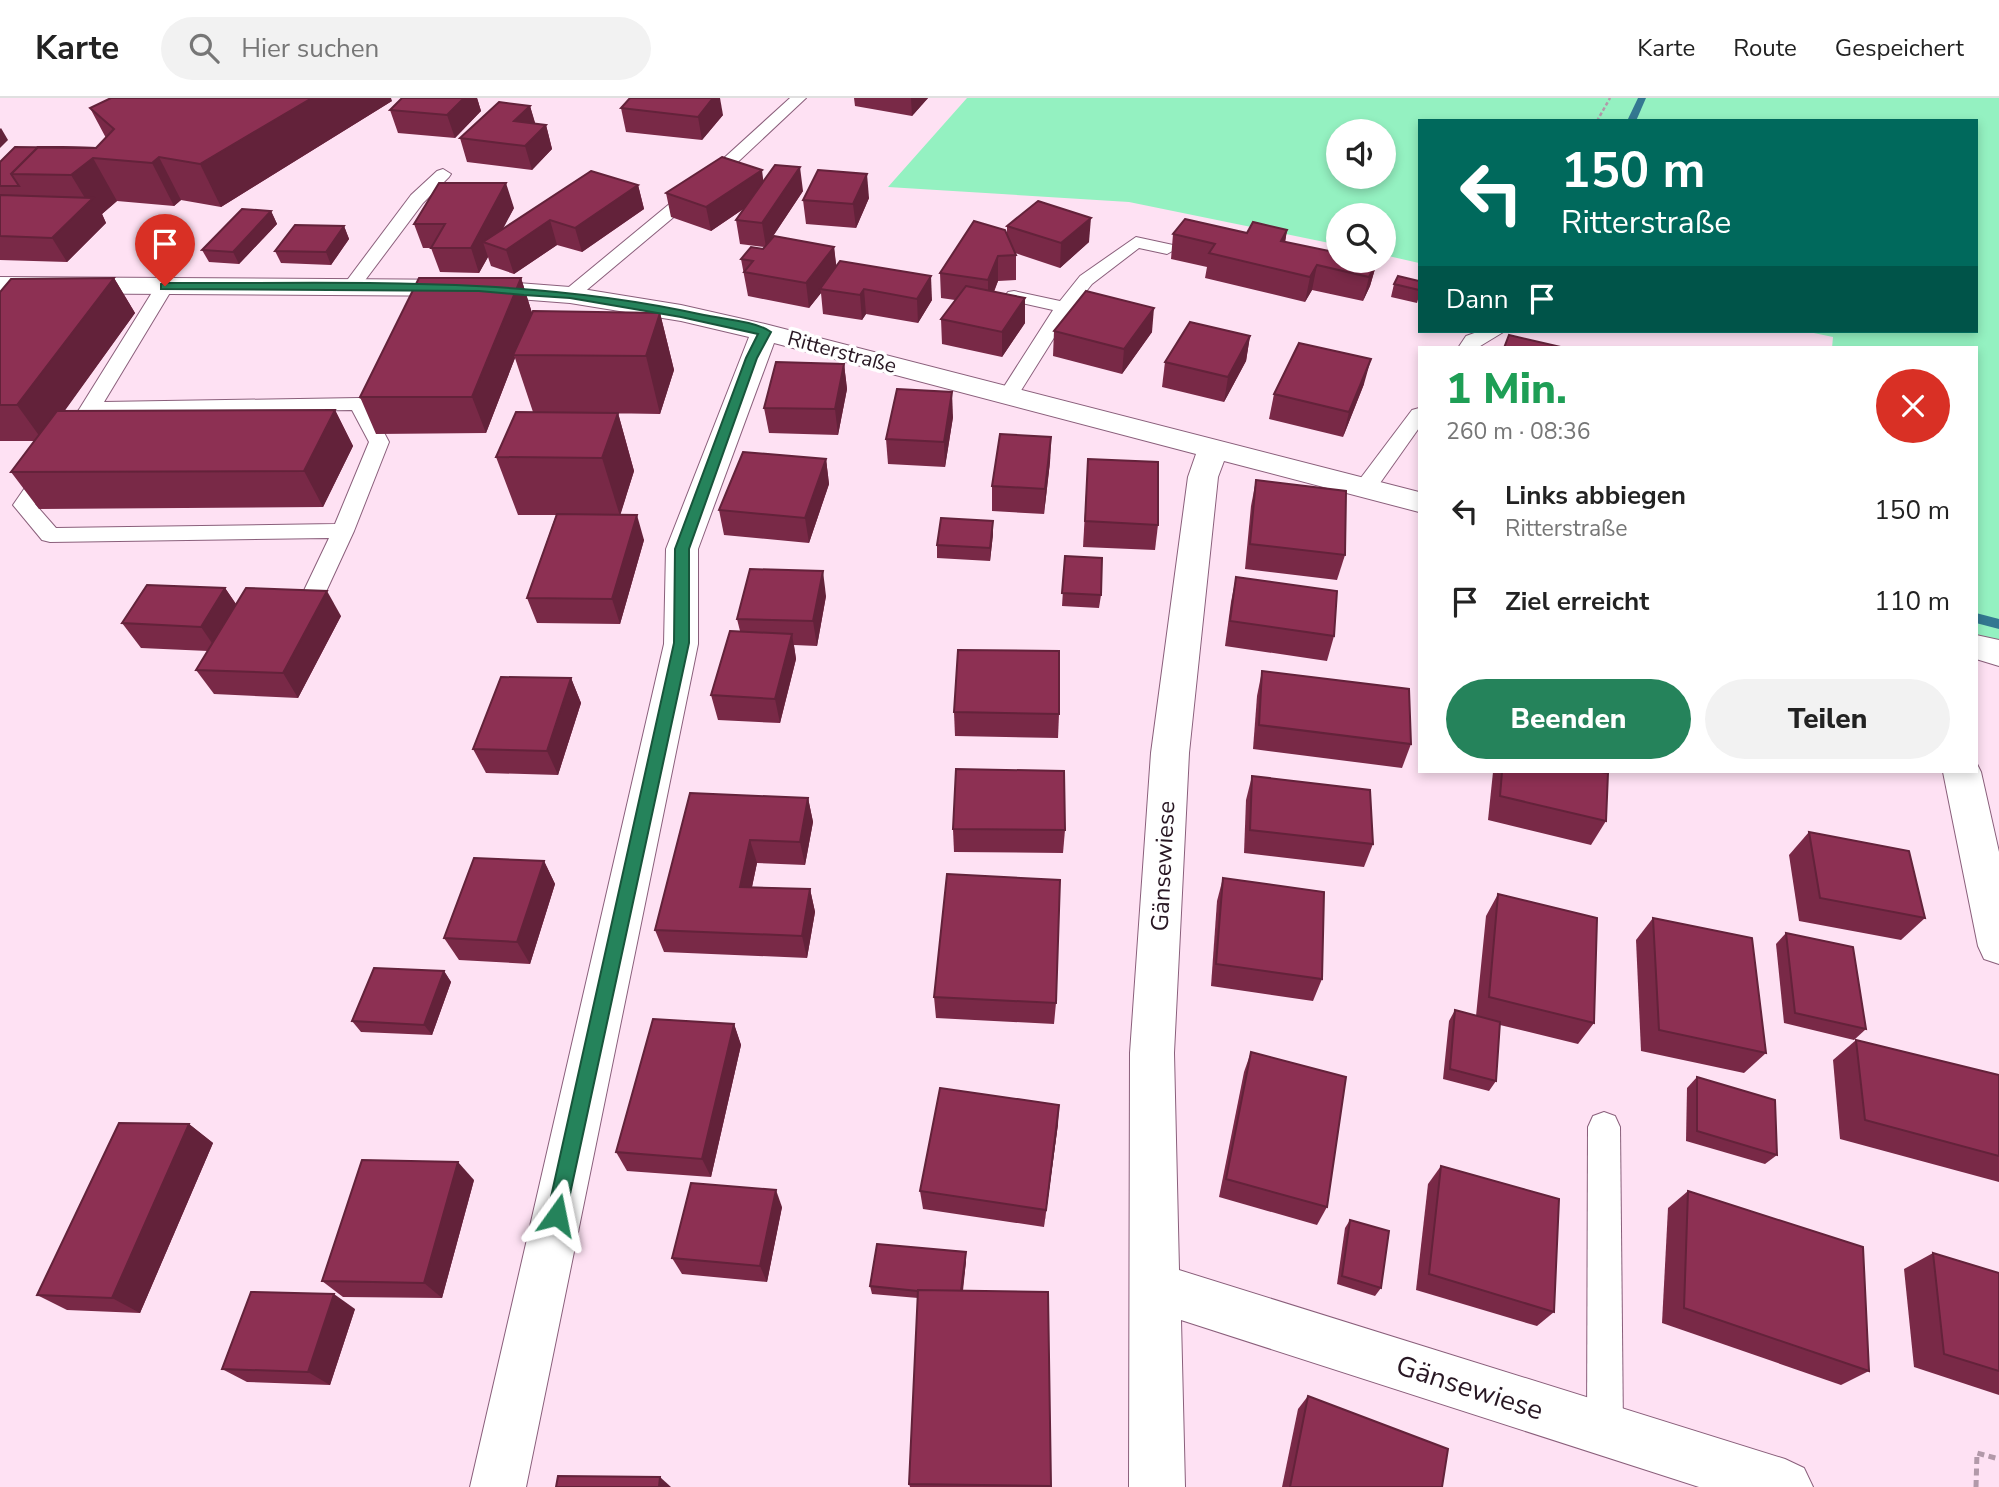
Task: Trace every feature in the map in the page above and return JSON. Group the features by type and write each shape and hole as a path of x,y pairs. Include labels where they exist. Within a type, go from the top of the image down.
{"street":[{"name":"Ritterstraße","path":"14,291 165,286 351,287 479,288 570,295 681,313 765,332 1418,502"},
{"path":"498,1487 681,643 682,549 751,358 765,332"},
{"name":"Gänsewiese","path":"1157,1487 1153,1053 1170,752 1203,477 1213,449"},
{"path":"1978,648 1999,653"},
{"path":"1962,773 1999,946"},
{"name":"Gänsewiese","path":"1155,1287 1785,1487"}],"lane":[{"path":"570,295 719,171 799,98"},
{"path":"351,287 417,199 443,174"},
{"path":"1008,396 1064,307 1086,281 1136,242 1167,249"},
{"path":"165,286 90,408 24,505 50,535 343,531"},
{"path":"1014,296 1064,307"},
{"path":"1468,346 1473,340 1491,333"},
{"path":"90,408 359,404 379,442 310,603"},
{"path":"1365,488 1418,415"},
{"path":"1604,1126 1605,1430"}],"path":[{"path":"1598,119 1610,98"},
{"path":"1976,1487 1977,1453 1999,1459"}],"green space":[{"path":"967,98 1999,98 1999,653 1978,648 1978,346 1832,346 1833,337 1814,333 1978,333 1978,119 1418,119 1418,263 1396,258 1396,203 1326,203 1326,242 1129,202 888,187"}],"building":[{"path":"111,98 312,98 200,164 159,157 152,163 93,158 71,175 11,174 38,147 96,148 114,129 90,108"},
{"path":"402,98 464,98 447,115 390,110"},
{"path":"630,98 713,98 698,117 621,108"},
{"path":"499,102 530,106 514,121 546,125 525,146 460,138"},
{"path":"15,147 38,147 11,174 19,186 0,186 0,162"},
{"path":"722,157 762,170 706,207 666,193"},
{"path":"775,165 800,167 762,223 736,220"},
{"path":"818,170 867,174 853,204 803,200"},
{"path":"591,171 638,185 575,228 550,220 506,250 483,242"},
{"path":"439,183 506,183 471,248 431,248 445,224 414,224"},
{"path":"0,195 93,198 52,238 0,236"},
{"path":"1038,201 1091,218 1061,243 1007,226"},
{"path":"242,209 271,211 233,252 202,250"},
{"path":"1185,219 1247,233 1253,222 1287,230 1281,241 1326,250 1326,267 1317,265 1310,277 1209,253 1215,244 1173,234"},
{"path":"974,221 1005,230 1016,255 998,256 988,280 940,273"},
{"path":"295,225 344,226 326,252 275,251"},
{"path":"774,236 834,247 806,283 744,272 753,261 741,259 751,247 763,249"},
{"path":"840,261 931,276 917,299 864,289 860,295 820,289"},
{"path":"1352,273 1371,273 1369,277"},
{"path":"1398,276 1418,281 1418,290 1394,284"},
{"path":"114,278 17,405 0,405 0,292 11,279"},
{"path":"419,278 521,278 472,397 360,397"},
{"path":"966,286 1025,298 1002,332 941,319"},
{"path":"1086,291 1154,308 1124,349 1054,331"},
{"path":"533,311 660,313 646,356 513,355"},
{"path":"1190,322 1250,336 1228,377 1165,362"},
{"path":"1509,335 1556,346 1505,346"},
{"path":"1299,343 1371,359 1349,412 1274,394"},
{"path":"776,362 844,364 835,409 764,408"},
{"path":"897,389 952,392 944,442 886,439"},
{"path":"335,410 304,471 11,472 57,411"},
{"path":"516,412 618,413 602,458 496,457"},
{"path":"1000,434 1051,437 1045,489 992,486"},
{"path":"743,452 826,459 805,518 719,510"},
{"path":"1088,459 1158,462 1158,525 1085,521"},
{"path":"1256,480 1346,491 1345,555 1250,544"},
{"path":"557,514 637,515 612,599 527,598"},
{"path":"941,518 993,521 990,548 937,545"},
{"path":"1065,556 1102,558 1101,595 1062,593"},
{"path":"750,569 823,571 813,621 737,619"},
{"path":"1236,577 1337,591 1334,636 1230,621"},
{"path":"147,585 225,588 201,627 122,623"},
{"path":"246,588 327,591 283,673 196,670"},
{"path":"730,631 792,634 775,699 711,695"},
{"path":"958,650 1059,651 1059,714 954,712"},
{"path":"1262,671 1409,689 1411,744 1259,725"},
{"path":"501,677 571,678 547,751 473,749"},
{"path":"956,769 1064,771 1065,830 953,829"},
{"path":"1502,773 1608,773 1606,821 1500,796"},
{"path":"1252,776 1370,790 1373,844 1250,830"},
{"path":"690,793 808,798 800,842 750,840 740,887 810,889 802,936 655,930"},
{"path":"1809,832 1909,851 1925,918 1820,898"},
{"path":"474,858 544,861 517,942 444,938"},
{"path":"947,874 1060,880 1056,1003 934,997"},
{"path":"1223,878 1324,892 1322,979 1216,964"},
{"path":"1498,894 1597,918 1594,1023 1489,997"},
{"path":"1653,918 1752,938 1766,1053 1659,1030"},
{"path":"1786,933 1853,947 1866,1029 1795,1013"},
{"path":"374,968 444,971 424,1025 352,1021"},
{"path":"1455,1010 1500,1022 1496,1081 1450,1069"},
{"path":"653,1019 734,1024 702,1159 616,1152"},
{"path":"1856,1040 1999,1075 1999,1156 1865,1120"},
{"path":"1251,1052 1346,1077 1327,1207 1226,1179"},
{"path":"1697,1077 1775,1100 1777,1155 1697,1131"},
{"path":"940,1088 1059,1105 1046,1210 920,1191"},
{"path":"119,1123 189,1124 112,1298 37,1295"},
{"path":"362,1160 458,1162 424,1283 322,1281"},
{"path":"1441,1166 1559,1199 1554,1312 1429,1274"},
{"path":"691,1183 776,1190 760,1266 672,1258"},
{"path":"1688,1191 1863,1247 1869,1371 1684,1308"},
{"path":"1350,1220 1389,1231 1381,1288 1342,1276"},
{"path":"877,1244 966,1252 961,1291 918,1291 870,1286"},
{"path":"1933,1253 1999,1273 1999,1371 1944,1354"},
{"path":"918,1290 1048,1292 1051,1486 909,1484"},
{"path":"251,1292 334,1294 308,1372 222,1369"},
{"path":"1308,1396 1448,1449 1442,1487 1290,1487"},
{"path":"558,1476 660,1477 659,1487 556,1487"}],"waterway":[{"path":"1632,119 1642,98"},
{"path":"1978,619 1999,624"}],"route":[{"path":"165,286 479,288 524,291 570,295 681,313 765,332 751,358 682,549 681,643 557,1215"}]}
